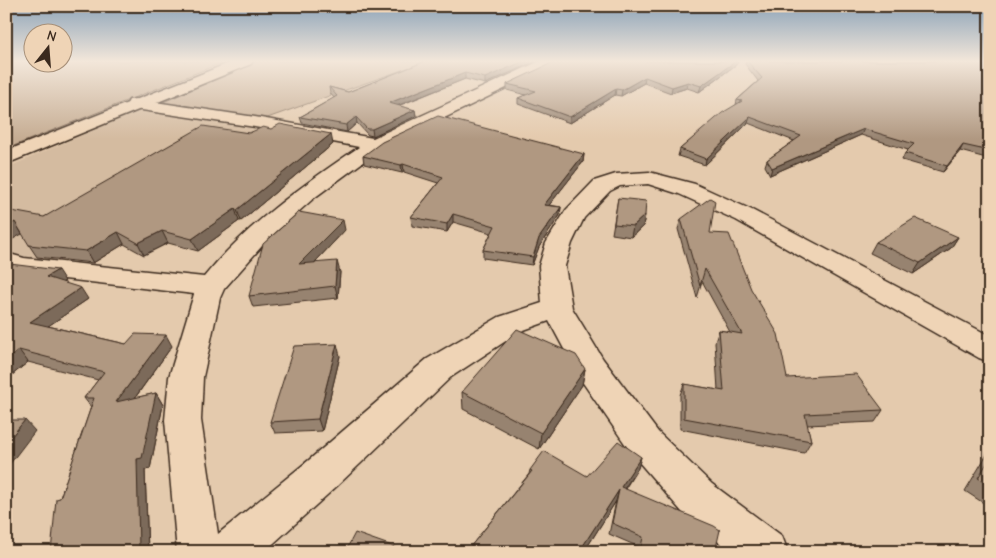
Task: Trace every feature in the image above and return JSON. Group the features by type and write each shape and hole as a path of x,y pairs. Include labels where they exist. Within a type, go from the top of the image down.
{"street":[{"path":"6,158 179,87"},
{"path":"199,552 183,420 186,377 206,298 211,287 261,232 306,194 375,144 496,87"},
{"path":"135,104 255,122 375,144"},
{"path":"766,552 697,498 645,443 591,368 557,308 552,266 559,243 574,215 602,186 616,180 649,178 687,189 744,215 990,350"},
{"path":"11,268 211,287"},
{"path":"231,552 324,473 439,368 510,324 557,308"}],"shaded area":[{"path":"6,87 161,87 6,149"},
{"path":"198,87 354,87 259,121 159,104"},
{"path":"138,111 255,129 45,264 6,255 6,168"}],"building":[{"path":"329,87 348,92 360,87 429,87 389,103 415,110 372,129 367,129 356,117 346,125 300,117 337,96"},
{"path":"520,87 627,87 622,90 616,89 570,117 518,98 536,91"},
{"path":"752,87 990,87 990,151 963,145 947,166 905,153 914,144 864,129 772,168 767,160 801,136 750,117 706,159 680,149 722,113 742,101 737,100"},
{"path":"438,116 584,154 544,205 561,207 539,238 533,257 483,250 495,226 453,214 447,224 411,217 443,177 403,164 363,156 382,142"},
{"path":"280,124 331,134 237,210 235,209 192,239 162,231 138,243 118,232 86,251 29,245 15,222 6,227 6,210 44,217 203,126 249,133 263,127 271,129"},
{"path":"618,198 646,201 645,215 633,226 614,224"},
{"path":"710,198 715,201 710,233 729,234 751,289 778,334 787,378 856,374 883,410 805,414 811,441 684,418 684,384 724,391 719,330 742,334 705,269 700,286 681,219"},
{"path":"299,212 343,220 299,264 337,261 335,286 249,296 263,244"},
{"path":"915,218 958,237 920,263 876,242"},
{"path":"10,264 58,270 46,277 81,288 30,322 126,344 135,334 166,335 116,402 156,393 142,458 137,459 139,548 130,552 51,552 56,499 60,498 94,398 84,398 104,372 19,350 6,361 6,267"},
{"path":"517,329 576,355 585,369 541,433 462,392"},
{"path":"337,344 318,419 270,422 294,346"},
{"path":"6,420 25,420 6,443"},
{"path":"618,441 641,457 621,487 720,530 715,552 640,552 643,537 612,523 619,490 579,552 466,552 532,471 530,470 544,451 587,476"},
{"path":"990,458 990,485 978,478"},
{"path":"355,533 395,547 393,552 345,552"}]}
